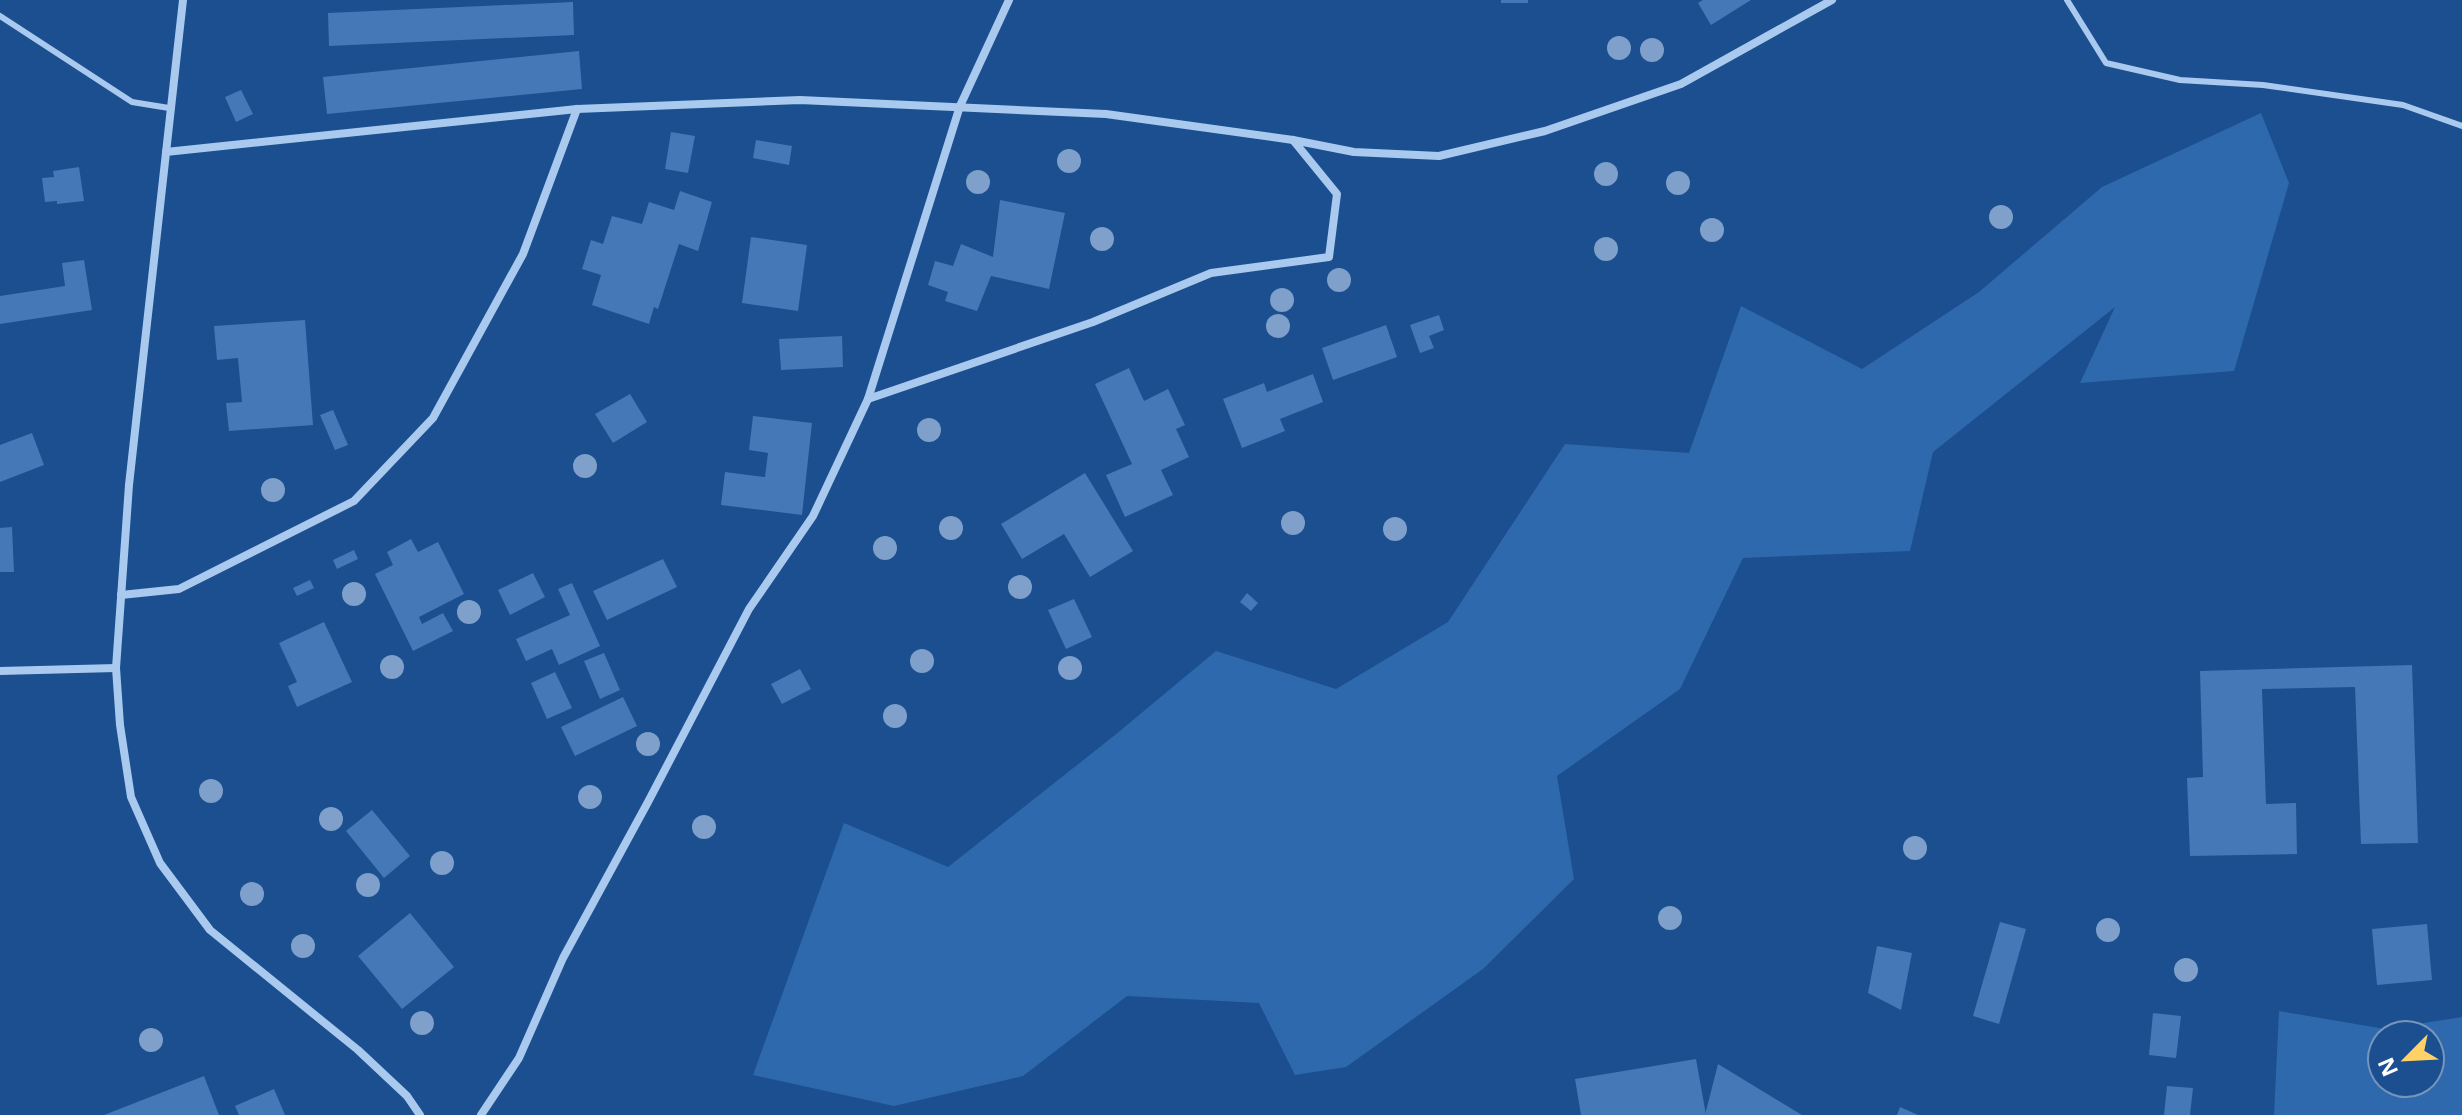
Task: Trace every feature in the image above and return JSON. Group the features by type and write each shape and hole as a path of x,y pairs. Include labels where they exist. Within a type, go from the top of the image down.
{"street":[{"path":"183,0 129,485 116,668 120,725 131,797 160,863 210,930 358,1050 407,1096 420,1115"},
{"path":"481,1115 519,1058 563,958 749,609 813,516 868,399 960,106 1009,0"},
{"path":"166,152 577,109 800,100 1106,114 1293,140 1354,152 1439,156 1545,131 1681,84 1832,0"},
{"path":"121,595 179,589 354,501 433,418 523,254 577,109"},
{"path":"868,399 1093,322 1211,273 1329,257 1337,194 1293,140"},
{"path":"0,671 116,668"}],"lane":[{"path":"2067,0 2106,63 2180,80 2263,85 2403,105 2462,126"},
{"path":"0,16 132,102 169,108"}],"shaded area":[{"path":"2261,113 2289,183 2234,371 2080,383 2115,307 1933,452 1910,551 1743,558 1680,689 1557,776 1574,879 1483,969 1346,1067 1295,1075 1259,1003 1127,996 1023,1076 894,1106 753,1075 844,823 948,867 1216,651 1336,689 1448,622 1565,444 1689,453 1741,306 1862,369 1979,292 2102,187"},
{"path":"2279,1011 2366,1026 2366,1099 2446,1099 2446,1019 2462,1017 2462,1115 2274,1115"}],"building":[{"path":"1501,0 1528,0 1528,3 1501,3"},
{"path":"1703,0 1751,0 1711,25 1698,3"},
{"path":"573,2 574,35 329,46 328,13"},
{"path":"579,51 582,89 327,114 323,77"},
{"path":"241,90 253,114 236,122 225,97"},
{"path":"671,132 695,136 688,173 665,169"},
{"path":"756,140 792,146 789,165 753,158"},
{"path":"79,167 84,201 45,202 42,178 54,177 53,171"},
{"path":"680,191 712,202 698,251 679,244 658,309 654,307 649,324 592,305 601,275 582,269 591,240 603,244 612,216 642,224 649,202 674,210"},
{"path":"1000,200 1065,213 1049,289 991,276 977,311 945,301 948,292 928,285 935,261 953,266 961,244 993,257"},
{"path":"751,237 807,245 798,311 742,303"},
{"path":"84,260 92,310 0,324 0,296 65,286 62,263"},
{"path":"1439,315 1444,330 1429,336 1434,348 1420,353 1410,325"},
{"path":"305,320 313,425 229,431 226,403 242,402 238,358 217,360 214,326"},
{"path":"1386,325 1397,357 1333,380 1322,348"},
{"path":"842,336 843,367 781,370 779,339"},
{"path":"1129,368 1144,401 1168,389 1185,425 1176,429 1189,457 1161,470 1173,495 1125,517 1106,475 1132,464 1095,384"},
{"path":"1313,374 1323,402 1280,419 1285,431 1242,448 1223,399 1264,383 1267,392"},
{"path":"630,394 647,422 613,443 595,414"},
{"path":"333,410 348,445 335,450 320,415"},
{"path":"753,416 812,423 802,515 721,505 725,472 765,477 768,453 749,450"},
{"path":"32,433 44,465 0,482 0,445"},
{"path":"1085,473 1133,551 1090,577 1064,534 1022,559 1001,524"},
{"path":"12,527 14,572 0,572 0,528"},
{"path":"411,539 418,552 438,542 464,594 419,617 422,624 443,613 453,631 413,651 375,574 393,565 387,552"},
{"path":"354,550 358,559 337,569 333,560"},
{"path":"663,559 677,587 607,620 593,591"},
{"path":"533,573 545,597 510,615 498,590"},
{"path":"310,580 314,588 297,596 293,588"},
{"path":"572,583 600,646 559,665 552,649 526,661 516,639 570,615 558,589"},
{"path":"1247,593 1258,603 1251,611 1240,602"},
{"path":"1074,599 1092,637 1066,649 1048,610"},
{"path":"324,622 352,682 297,707 288,686 297,682 279,643"},
{"path":"604,653 620,690 600,699 584,661"},
{"path":"2412,665 2418,843 2361,844 2355,687 2262,689 2266,804 2296,803 2297,854 2190,856 2187,778 2203,777 2200,671"},
{"path":"800,669 811,689 782,704 771,684"},
{"path":"555,672 572,708 547,719 531,683"},
{"path":"623,697 637,726 575,756 561,727"},
{"path":"372,810 410,856 384,878 346,831"},
{"path":"410,913 454,967 402,1009 358,956"},
{"path":"2000,922 2026,929 1999,1024 1973,1016"},
{"path":"2427,924 2432,980 2377,985 2372,929"},
{"path":"1877,946 1912,953 1901,1010 1868,993"},
{"path":"2153,1013 2181,1016 2176,1058 2149,1055"},
{"path":"1696,1059 1706,1115 1581,1115 1575,1079"},
{"path":"1718,1064 1802,1115 1705,1115"},
{"path":"204,1076 219,1115 104,1115"},
{"path":"2167,1086 2193,1088 2190,1115 2164,1115"},
{"path":"274,1089 285,1115 239,1115 235,1106"},
{"path":"1900,1107 1918,1115 1897,1115"}]}
